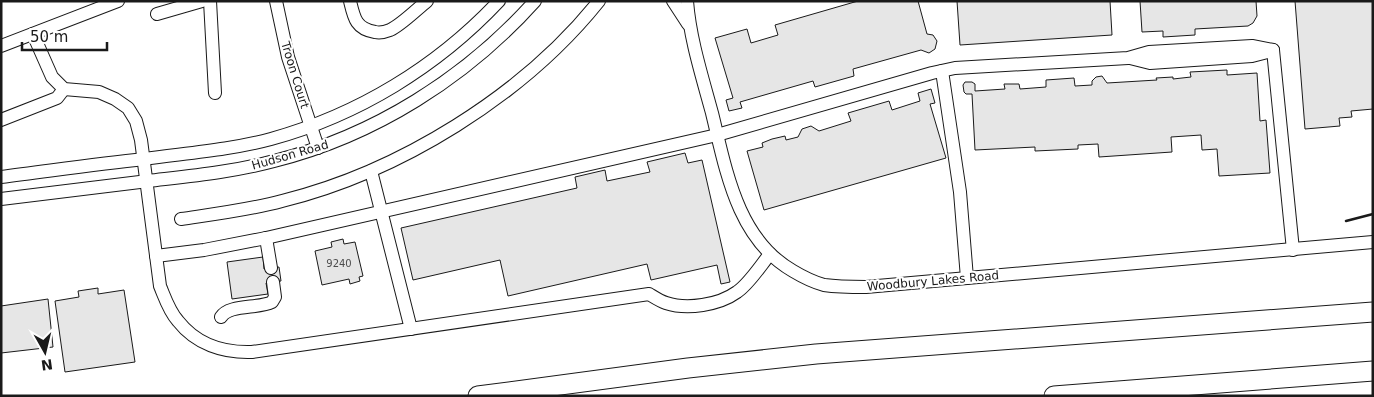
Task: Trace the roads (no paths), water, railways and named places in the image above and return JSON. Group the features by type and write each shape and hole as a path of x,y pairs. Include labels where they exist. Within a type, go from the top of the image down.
{"highway":[{"path":"478,396 680,369 816,354 1373,312"},
{"path":"1054,396 1373,371"},
{"path":"1308,377 1373,378"}],"street":[{"path":"1,46 118,1"},
{"path":"157,14 202,1"},
{"path":"210,1 215,93"},
{"name":"Troon Court","path":"276,1 288,56 318,148"},
{"path":"350,1 357,23 366,31 380,33 391,30 427,1"},
{"name":"Hudson Road","path":"1,177 238,146 271,139 311,126 355,107 396,85 449,47 498,1"},
{"name":"Hudson Road","path":"1,199 243,168 318,148 371,125 435,88 491,45 535,1"},
{"path":"181,219 282,202 342,183 372,171 430,141 490,103 546,57 572,32 599,1"},
{"path":"673,1 689,25"},
{"name":"Woodbury Lakes Road","path":"687,1 689,25 717,135 739,208 757,239 770,254 785,266 806,278 830,285 866,287 1373,242"},
{"path":"33,34 52,77 64,89 99,92 115,98 128,108 136,121 144,159 160,286 177,320 202,342 222,350 252,352 649,294 666,303 687,306 724,300 739,291 770,254"},
{"path":"156,256 204,250 266,238 717,135 942,71 1128,58 1149,52 1252,46 1273,50 1293,250"},
{"path":"942,71 960,192 967,278"},
{"path":"1,120 57,98 64,89"},
{"path":"372,171 411,329"},
{"path":"266,238 271,268"},
{"path":"220,317 227,311 265,305 272,302 275,297 273,282"}]}
